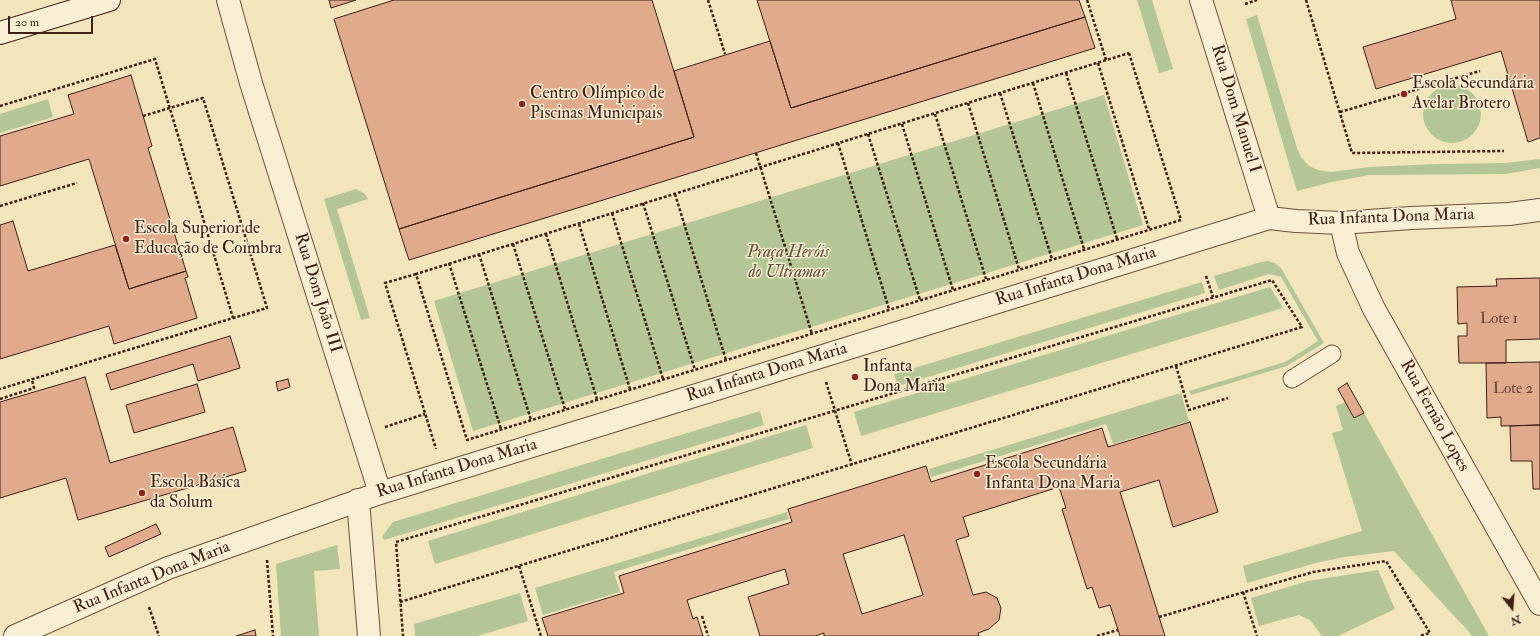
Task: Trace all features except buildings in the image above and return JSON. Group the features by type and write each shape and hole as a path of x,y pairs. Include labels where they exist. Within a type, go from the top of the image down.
{"street":[{"path":"0,33 109,0"},
{"name":"Rua Dom João III","path":"228,0 256,98 380,493"},
{"name":"Rua Dom Manuel I","path":"1201,0 1269,218"},
{"name":"Rua Infanta Dona Maria","path":"14,636 168,568 358,500 1269,218 1341,223 1411,218 1509,214 1540,210"},
{"name":"Rua Fernão Lopes","path":"1341,223 1348,253 1374,309 1540,604"},
{"path":"358,500 369,636"}],"lane":[{"path":"1292,379 1332,354"}],"path":[{"path":"708,0 725,54"},
{"path":"1087,0 1106,60"},
{"path":"1245,4 1257,0"},
{"path":"1306,0 1352,153 1504,151"},
{"path":"416,274 467,440 1180,220 1129,53 643,203 579,224 449,263 385,284 436,450"},
{"path":"0,106 155,59 234,318"},
{"path":"1098,63 1149,230"},
{"path":"1340,112 1480,71"},
{"path":"1066,73 1117,240"},
{"path":"1033,83 1084,249"},
{"path":"1000,93 1052,260"},
{"path":"0,389 267,308 203,98 143,116"},
{"path":"968,103 1020,270"},
{"path":"935,114 986,280"},
{"path":"902,124 953,290"},
{"path":"868,134 920,300"},
{"path":"838,143 889,310"},
{"path":"756,153 812,334"},
{"path":"0,206 77,183"},
{"path":"675,194 726,360"},
{"path":"643,203 695,370"},
{"path":"612,213 663,380"},
{"path":"579,224 630,390"},
{"path":"546,234 597,400"},
{"path":"513,244 565,410"},
{"path":"480,254 531,421"},
{"path":"449,263 501,430"},
{"path":"1206,276 1213,297"},
{"path":"400,602 1302,327 1272,280 396,542 400,602 403,636"},
{"path":"1176,366 1189,410 1228,398"},
{"path":"0,399 34,388 32,380"},
{"path":"833,402 852,465"},
{"path":"379,428 425,414"},
{"path":"266,558 273,636"},
{"path":"1159,617 1313,572 1386,561 1430,633 1419,636"},
{"path":"519,566 541,636"},
{"path":"1243,592 1257,636"},
{"path":"149,607 159,636"},
{"path":"702,616 708,636"},
{"path":"1097,636 1118,630"}],"green space":[{"path":"1137,0 1152,0 1173,69 1159,73"},
{"path":"1257,15 1297,148 1301,157 1309,166 1318,170 1331,172 1369,167 1505,163 1540,159 1540,168 1505,174 1369,175 1297,191 1246,19"},
{"path":"1452,85 1468,90 1476,98 1481,114 1476,130 1468,138 1452,143 1436,138 1428,130 1423,114 1428,98 1436,90"},
{"name":"Praça Heróis do Ultramar","path":"1104,95 1143,225 473,431 434,301"},
{"path":"48,99 53,117 0,133 0,114"},
{"path":"356,189 365,194 368,199 337,209 370,318 361,320 324,199"},
{"path":"1268,261 1275,263 1281,268 1324,343 1287,366 1191,395 1189,391 1285,362 1318,341 1281,277 1269,274 1219,290 1214,276"},
{"path":"1202,282 1205,293 898,386 894,374"},
{"path":"1270,287 1283,308 861,436 854,412"},
{"path":"1181,393 1189,421 1113,444 1106,424 931,477 929,469"},
{"path":"1345,402 1354,419 1364,413 1489,636 1471,636 1470,633 1394,551 1344,557 1316,563 1247,583 1243,566 1362,531 1332,433 1343,430 1336,406"},
{"path":"760,411 764,425 384,540 382,537 393,522"},
{"path":"806,425 813,448 435,564 428,541"},
{"path":"787,512 789,519 614,572 620,592 543,615 535,588"},
{"path":"337,545 340,569 314,571 319,636 281,636 276,564"},
{"path":"1378,570 1395,609 1338,636 1322,636 1310,620 1299,615 1259,626 1251,598 1308,581"},
{"path":"520,593 528,621 477,636 415,636 414,624"}],"place":[{"name":"Escola Secundária Avelar Brotero","path":"1404,94"},
{"name":"Centro Olímpico de Piscinas Municipais","path":"522,104"},
{"name":"Escola Superior de Educação de Coimbra","path":"126,239"},
{"name":"Infanta Dona Maria","path":"855,377"},
{"name":"Escola Secundária Infanta Dona Maria","path":"977,474"},
{"name":"Escola Básica da Solum","path":"142,493"}]}
